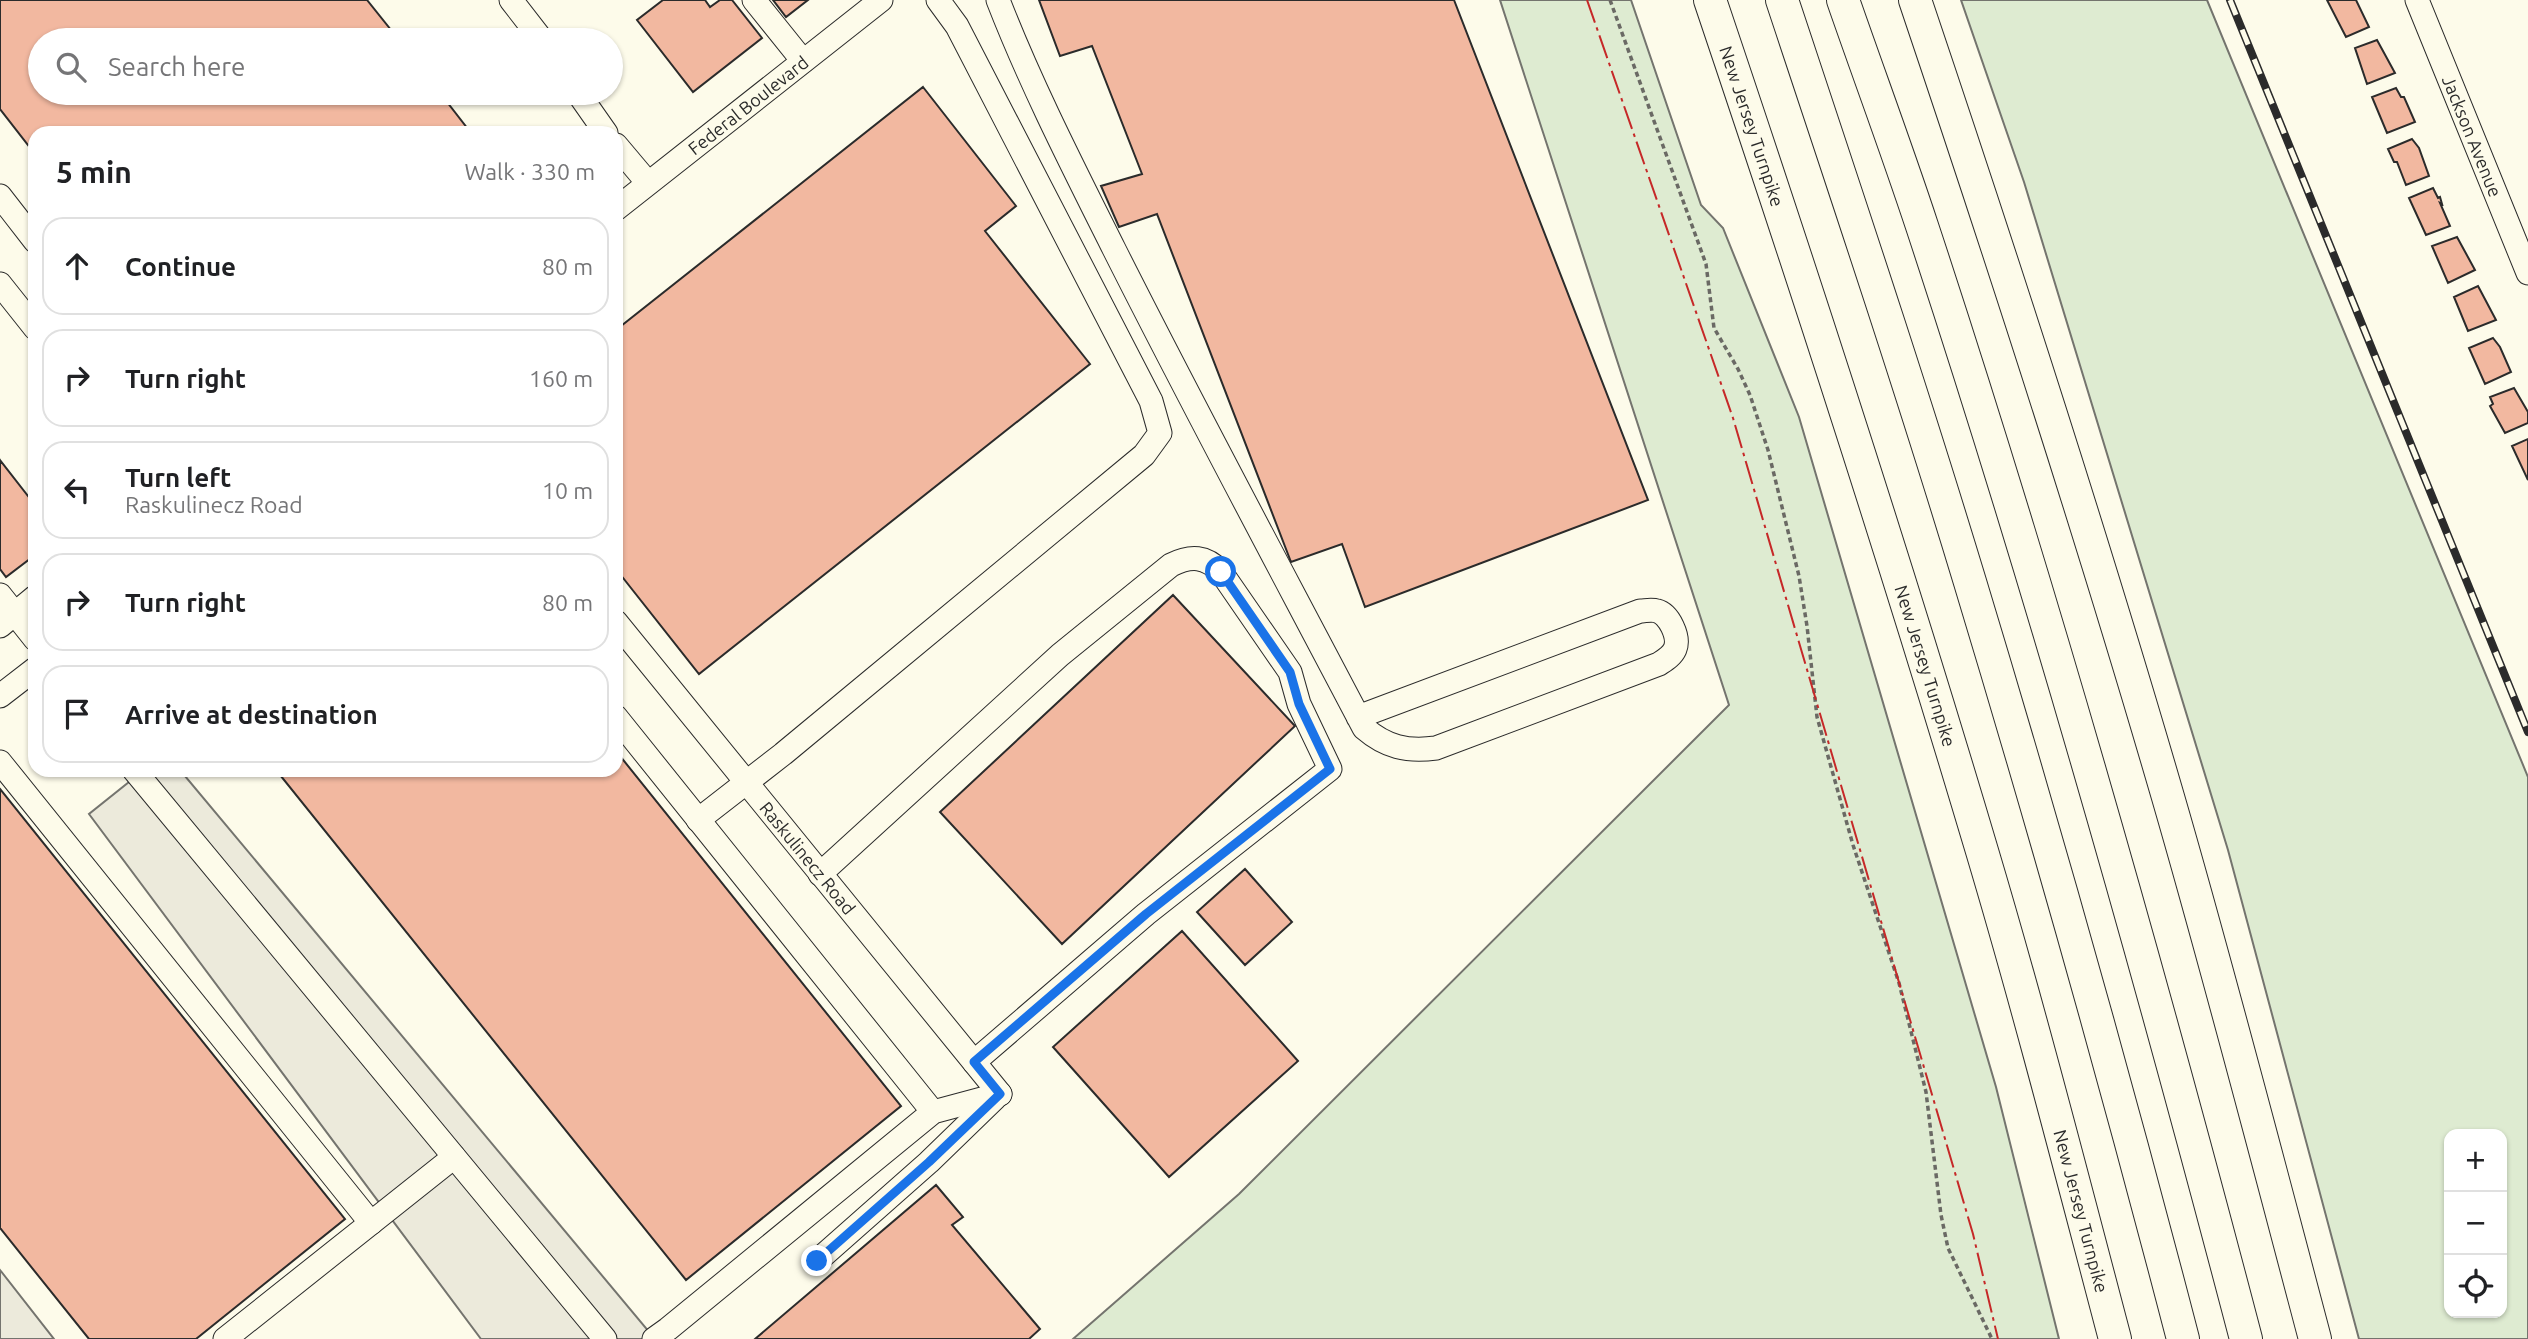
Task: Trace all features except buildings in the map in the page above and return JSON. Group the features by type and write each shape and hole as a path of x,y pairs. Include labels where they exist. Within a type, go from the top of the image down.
{"highway":[{"name":"New Jersey Turnpike","path":"1710,0 1805,282 1983,854 2115,1339"},
{"path":"1782,0 1868,258 1973,592 2115,1079 2183,1339"},
{"path":"1843,0 1921,225 2037,593 2104,816 2246,1339"},
{"path":"1915,0 2045,396 2157,760 2315,1339"}],"street":[{"path":"511,0 533,28"},
{"path":"754,0 803,61"},
{"name":"Federal Boulevard","path":"623,203 881,0"},
{"path":"698,820 783,754 1144,455 1160,433 1151,401 957,26 938,0"},
{"path":"998,0 1035,89 1143,306 1358,717 1364,727 1378,740 1396,748 1416,751 1436,748 1659,664 1675,651 1677,641 1663,614 1654,610 1640,611 1358,717"},
{"name":"Jackson Avenue","path":"2417,0 2528,273"},
{"path":"586,105 601,126"},
{"path":"623,153 648,183"},
{"path":"0,196 28,233"},
{"path":"0,284 28,319"},
{"path":"820,874 1060,655 1171,565 1191,558 1201,558 1212,563 1221,572 1290,672 1299,704 1330,769 1146,914 974,1062"},
{"path":"0,594 7,620 28,634"},
{"path":"7,620 28,603"},
{"name":"Raskulinecz Road","path":"623,631 1000,1094"},
{"path":"0,696 28,674"},
{"path":"623,726 933,1112"},
{"path":"0,762 371,1223"},
{"path":"140,777 604,1339"},
{"path":"654,1339 933,1112 1000,1094"},
{"path":"817,1261 929,1162 1000,1094"},
{"path":"225,1339 454,1157"}],"path":[{"path":"1610,0 1706,264 1714,328 1750,395 1768,450 1799,576 1817,718 1853,845 1899,983 1926,1092 1941,1215 1948,1248 1993,1339"}],"green space":[{"path":"1500,0 1631,0 1701,205 1723,228 1799,417 1996,1087 2059,1339 1073,1339 1239,1194 1729,705"},
{"path":"1961,0 2207,0 2528,777 2528,1339 2359,1339 2228,850 2024,182"}],"shaded area":[{"path":"135,777 186,777 655,1339 481,1339 89,814"},
{"path":"0,1270 54,1339 0,1339"}],"railway":[{"path":"2230,0 2528,732"}],"power":[{"path":"1587,0 1733,418 1973,1234 1998,1339"}],"route":[{"path":"817,1261 929,1162 1000,1094 974,1062 1146,914 1330,769 1299,704 1290,672 1221,572"}]}
